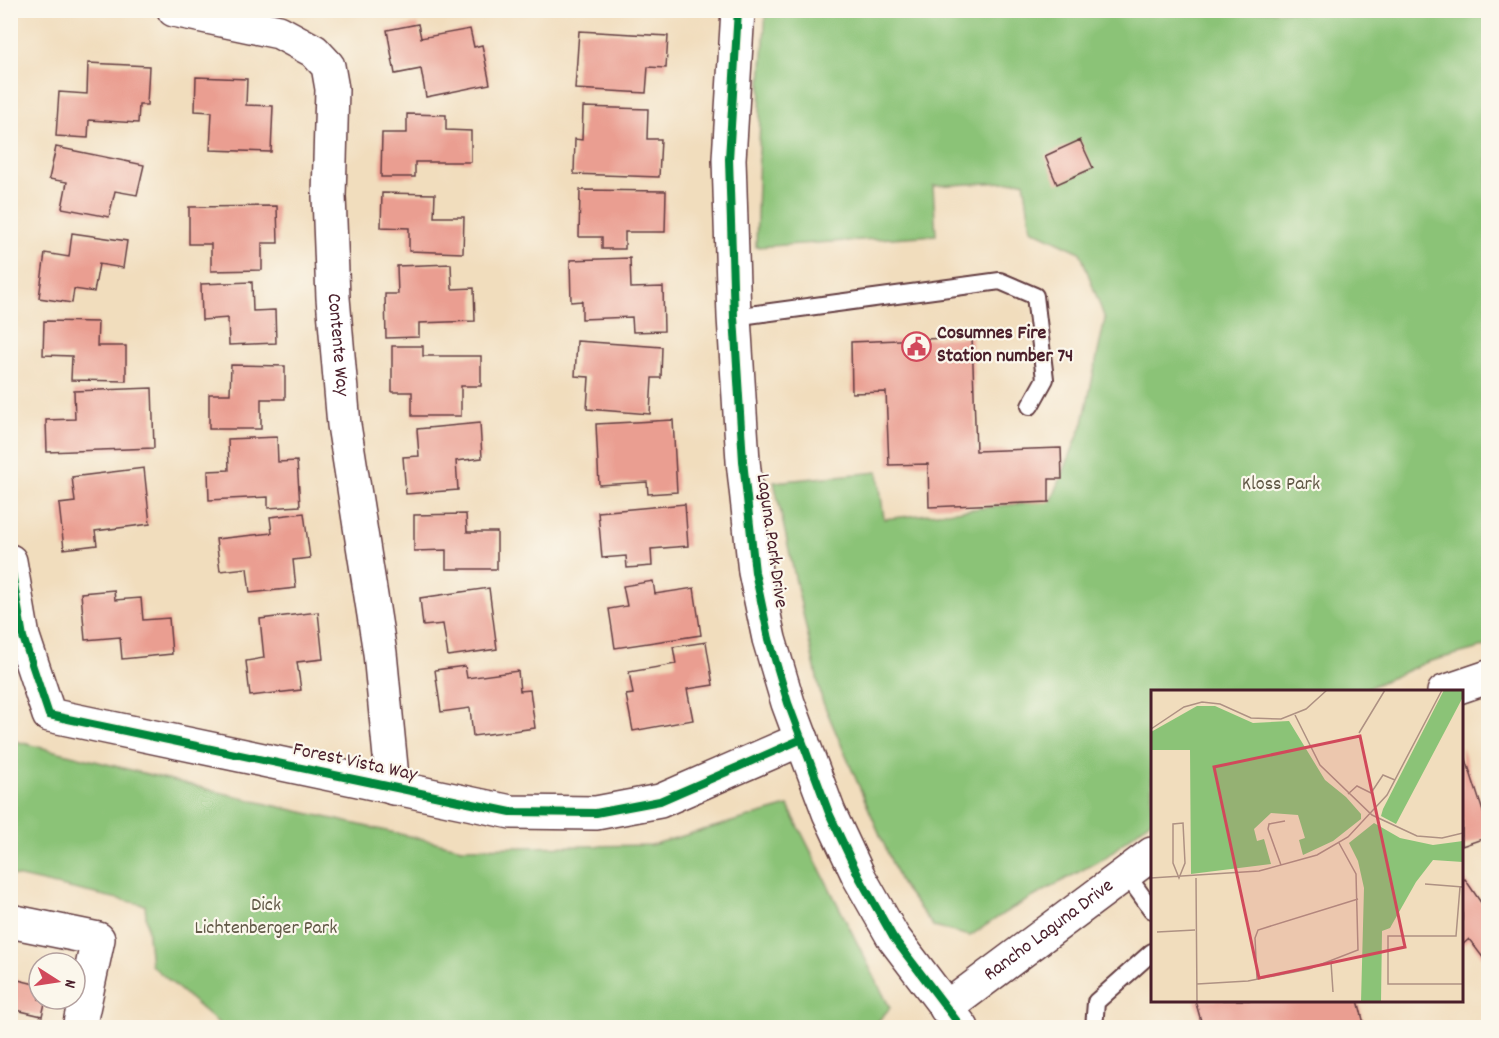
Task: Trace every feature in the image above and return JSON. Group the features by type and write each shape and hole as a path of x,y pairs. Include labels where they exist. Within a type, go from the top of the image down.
{"street":[{"name":"Contente Way","path":"174,10 279,32 314,51 328,66 332,89 329,196 332,287 344,425 380,652 393,788"},
{"name":"Laguna Park Drive","path":"738,10 729,159 734,317 743,461 755,572 769,639 829,813 859,877 945,1021"},
{"name":"Forest Vista Way","path":"10,561 23,637 49,715 511,812 596,813 660,801 802,739"},
{"path":"1450,690 1488,677"},
{"name":"Rancho Laguna Drive","path":"945,1021 1151,855"},
{"path":"10,921 98,939 80,1028"}],"lane":[{"path":"734,317 1000,281 1035,296 1045,380 1030,406"},
{"path":"1126,874 1151,909"},
{"path":"1094,1028 1096,1002 1151,953"}],"green space":[{"name":"Kloss Park","path":"766,11 1488,11 1488,646 1427,662 1363,690 1151,690 1151,820 1106,857 1006,912 970,936 934,927 901,884 822,700 774,482 878,472 884,519 1052,500 1083,423 1105,319 1080,252 1031,229 1024,181 933,186 936,235 756,247 761,82"},
{"name":"Dick Lichtenberger Park","path":"11,740 271,805 462,848 651,845 788,806 890,1008 872,1028 223,1027 151,965 145,905 11,875"}],"building":[{"path":"418,24 421,38 470,29 474,47 482,45 490,84 426,97 421,69 395,74 387,30"},
{"path":"579,31 668,36 666,68 648,67 646,93 575,89"},
{"path":"88,63 149,66 147,105 139,105 138,123 89,120 88,138 56,136 59,92 87,94"},
{"path":"196,77 247,79 246,105 273,106 271,152 210,150 212,112 195,111"},
{"path":"583,107 648,109 647,139 661,139 659,177 574,174 575,139 582,140"},
{"path":"407,114 446,115 446,130 471,131 471,162 415,162 415,177 381,177 382,133 407,133"},
{"path":"1080,140 1093,168 1057,184 1045,156"},
{"path":"56,147 144,165 137,195 115,191 109,217 62,208 67,182 49,179"},
{"path":"580,190 666,191 665,232 625,232 625,249 602,249 602,237 579,237"},
{"path":"382,193 435,194 434,217 464,217 463,253 409,251 409,228 381,227"},
{"path":"277,206 278,243 262,243 262,270 211,271 211,244 189,244 189,207"},
{"path":"72,233 127,241 123,268 99,264 94,292 74,289 72,303 39,298 45,253 69,257"},
{"path":"630,258 631,288 663,287 664,331 633,332 632,317 582,319 582,301 571,302 570,260"},
{"path":"451,264 452,289 474,288 475,321 419,323 419,337 386,338 385,294 398,294 397,266"},
{"path":"252,282 253,311 275,310 276,343 229,345 228,318 202,320 201,284"},
{"path":"44,321 98,322 97,346 126,346 126,381 71,380 72,356 43,355"},
{"path":"972,337 976,451 1061,448 1062,479 1049,479 1049,502 929,507 928,464 889,465 886,392 852,393 851,342"},
{"path":"577,341 662,347 661,378 652,378 650,414 587,409 589,377 575,376"},
{"path":"392,346 423,346 423,356 481,356 481,386 461,386 461,416 412,416 412,392 392,392"},
{"path":"231,365 285,366 285,399 261,399 261,429 209,429 209,394 230,394"},
{"path":"152,388 154,448 47,452 46,420 75,419 74,391"},
{"path":"673,420 677,492 648,494 647,482 599,485 596,424"},
{"path":"480,423 482,458 456,461 458,490 406,494 403,457 419,456 417,429"},
{"path":"277,437 278,462 297,461 300,506 268,508 268,497 209,500 208,471 229,470 228,439"},
{"path":"144,468 150,524 95,531 97,545 64,549 59,504 75,502 72,477"},
{"path":"685,504 688,546 651,549 652,566 627,568 626,556 602,558 598,512"},
{"path":"304,513 310,558 293,560 296,588 250,593 247,568 220,571 216,539 272,533 270,517"},
{"path":"466,514 467,532 497,532 497,569 446,569 446,550 414,551 414,515"},
{"path":"653,581 655,594 694,588 701,635 615,648 609,609 627,606 623,586"},
{"path":"489,588 497,649 448,656 443,624 423,626 420,598"},
{"path":"114,590 115,600 141,598 143,620 169,618 172,654 122,659 120,637 85,640 81,593"},
{"path":"318,612 323,659 297,662 301,690 250,696 246,661 264,658 260,619"},
{"path":"706,642 713,685 687,689 693,720 633,731 626,695 633,694 629,672 676,664 673,647"},
{"path":"465,666 467,678 518,671 520,691 530,690 535,728 473,736 470,708 441,712 435,670"},
{"path":"1463,750 1488,827 1488,837 1463,846"},
{"path":"1465,879 1488,913 1488,956 1484,959 1469,939 1463,944 1463,880"},
{"path":"10,978 27,982 27,1011 43,1011 42,1016 16,1010 13,1022 10,1021"},
{"path":"1196,1002 1358,1002 1365,1028 1203,1028"}],"cycle path":[{"path":"738,10 729,159 734,317 743,461 755,572 769,639 788,703 829,813 859,877 893,937 962,1028"},
{"path":"10,561 23,637 49,715 511,812 596,813 660,801 802,739"}],"place":[{"name":"Cosumnes Fire Station number 74","path":"916,346"}]}
